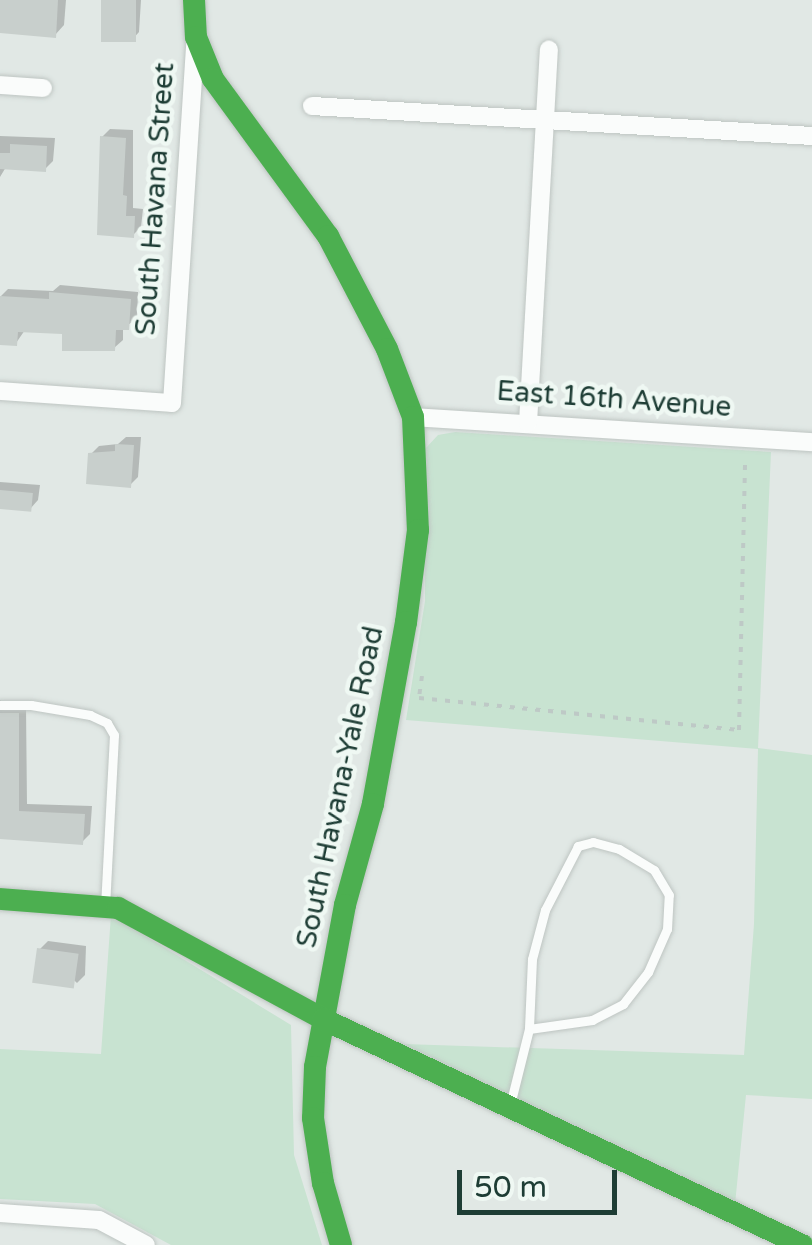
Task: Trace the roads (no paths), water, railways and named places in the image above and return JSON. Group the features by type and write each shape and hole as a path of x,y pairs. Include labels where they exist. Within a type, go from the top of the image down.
{"street":[{"name":"South Havana Street","path":"0,391 172,403 196,37 194,0"},
{"name":"South Havana-Yale Road","path":"196,37 213,79 328,236 387,349 412,417 418,530 406,622 373,804 345,905 323,1019 314,1118 323,1183 341,1245"},
{"path":"528,424 549,50"},
{"path":"0,86 43,88"},
{"path":"312,106 812,136"},
{"name":"East 16th Avenue","path":"412,417 812,442"},
{"path":"0,898 118,908 323,1019 802,1245"},
{"path":"0,1214 99,1220 146,1245"}],"lane":[{"path":"0,705 31,705 90,714 107,723 114,734 105,906"},
{"path":"509,1107 518,1088 529,1029 536,942 545,910 578,846 593,842 619,848 654,870 669,895 667,929 648,972 624,1004 592,1020 529,1029"}]}
